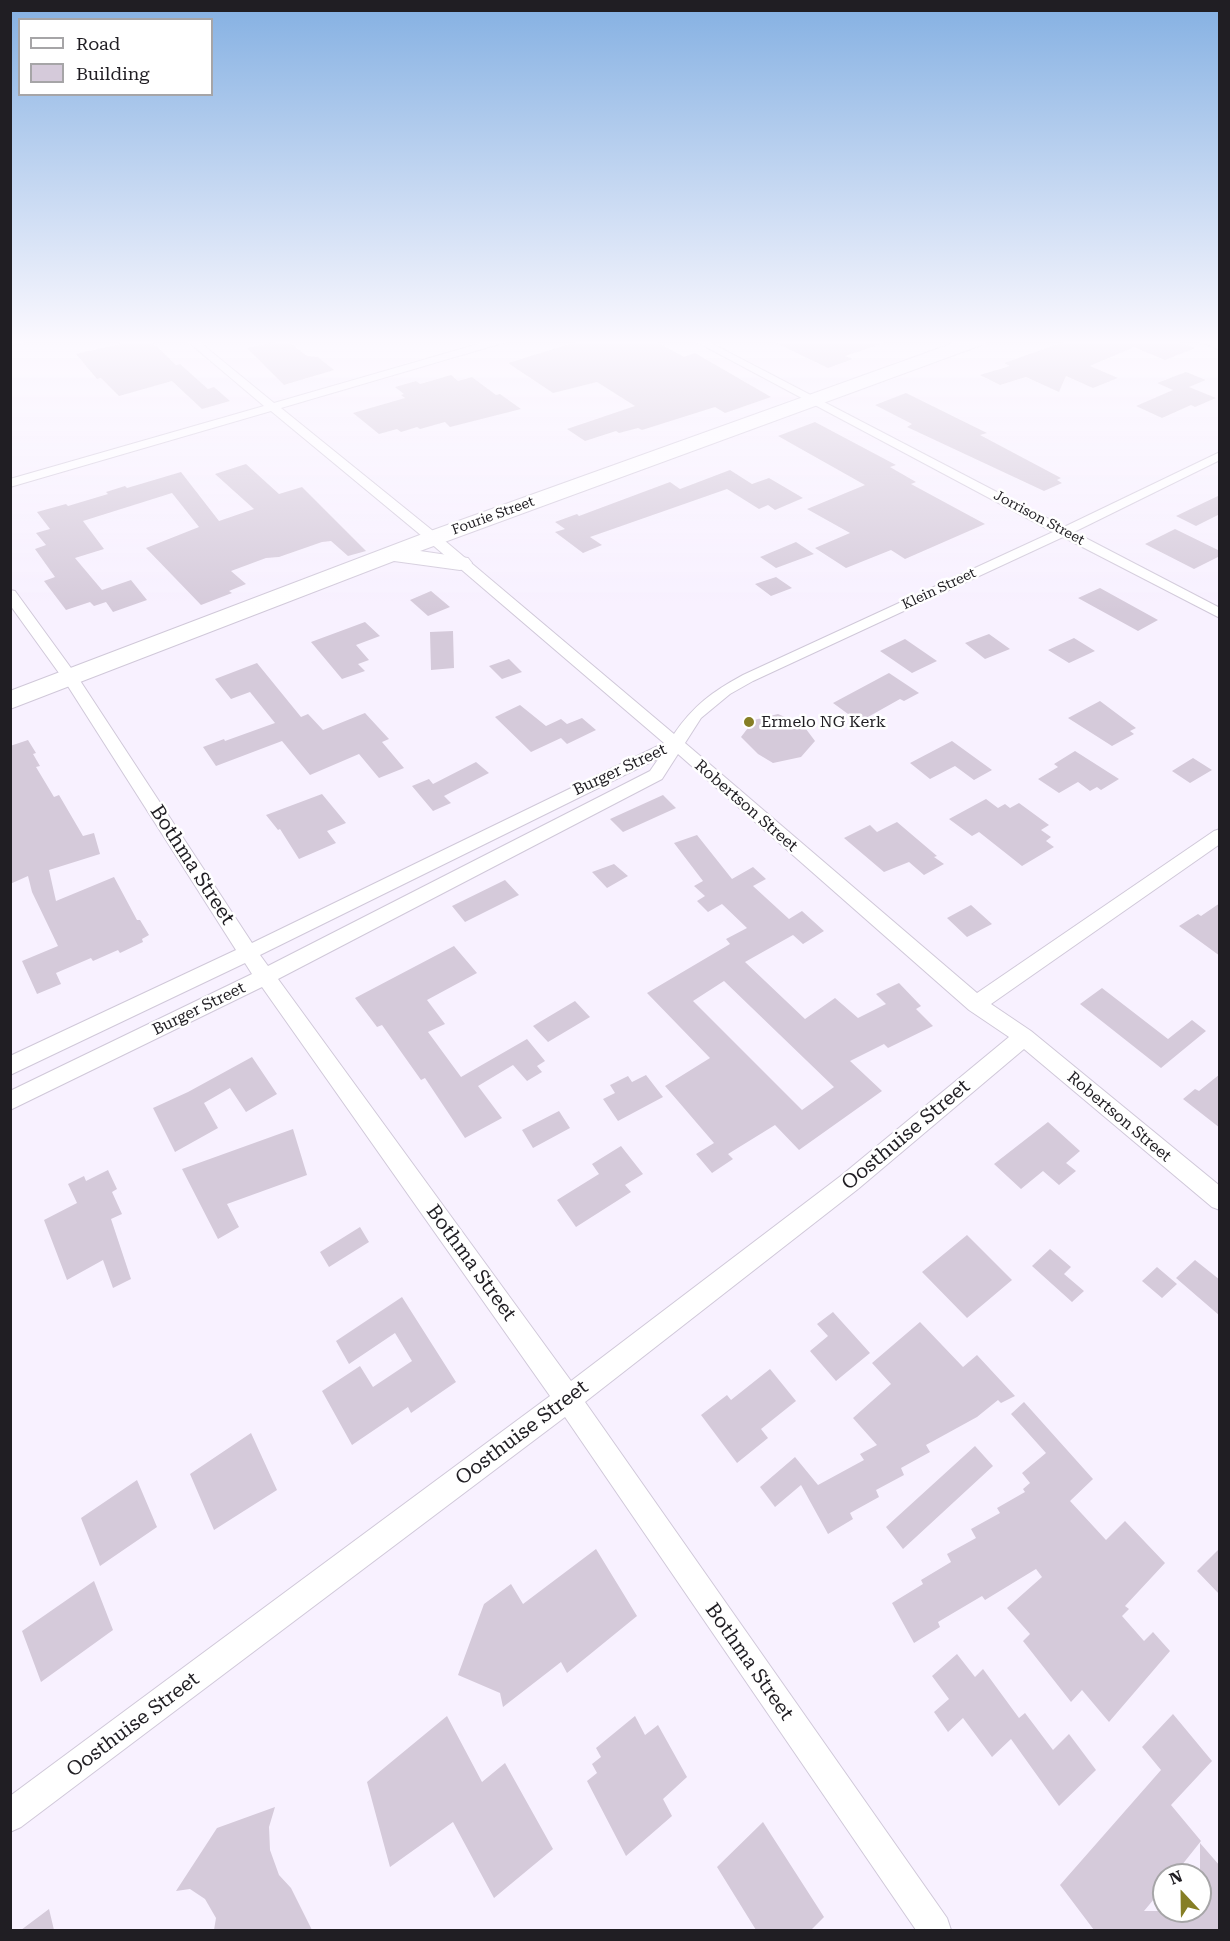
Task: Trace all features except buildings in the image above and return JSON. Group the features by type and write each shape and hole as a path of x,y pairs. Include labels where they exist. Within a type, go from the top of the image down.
{"highway":[{"name":"Fourie Street","path":"10,701 433,538 729,431"},
{"path":"393,554 460,563"}],"street":[{"path":"10,483 190,431"},
{"name":"Robertson Street","path":"300,431 433,538 676,744 976,1004 1024,1037 1220,1200"},
{"name":"Jorrison Street","path":"872,431 1220,614"},
{"name":"Klein Street","path":"676,744 688,723 707,704 748,678 1065,531 1220,455"},
{"name":"Bothma Street","path":"10,594 71,679 249,953 568,1399 935,1930"},
{"name":"Burger Street","path":"10,1066 249,953 637,761 676,744"},
{"name":"Burger Street","path":"10,1101 266,976 656,775 676,744"},
{"path":"976,1004 1220,835"},
{"name":"Oosthuise Street","path":"10,1816 568,1399 850,1182 1024,1037"}],"place":[{"name":"Ermelo NG Kerk","path":"749,722"}]}
